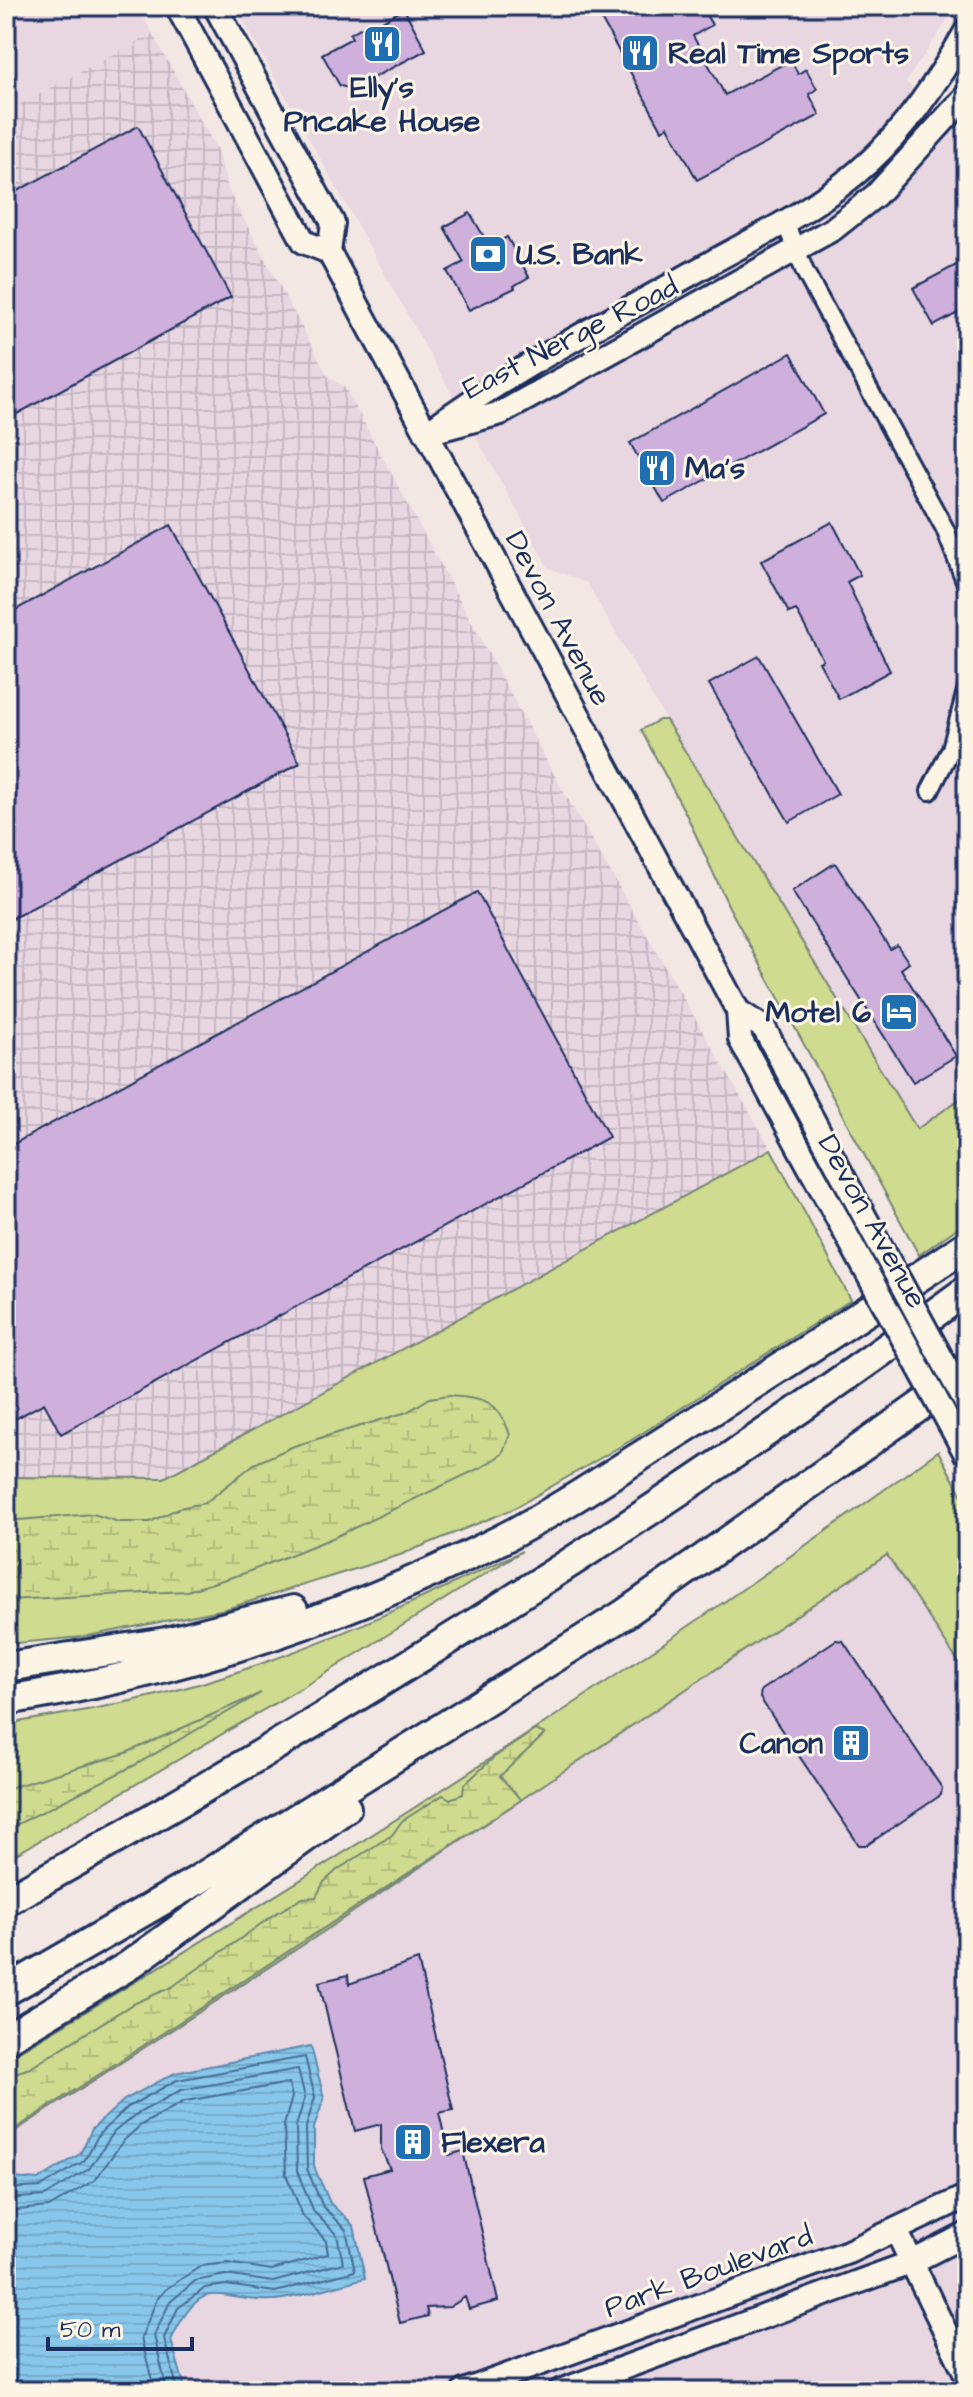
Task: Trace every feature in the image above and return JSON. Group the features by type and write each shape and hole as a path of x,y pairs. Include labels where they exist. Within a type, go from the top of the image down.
{"highway":[{"path":"6,1700 63,1692 186,1663 251,1642 372,1599 502,1539 762,1380 967,1245"},
{"path":"6,1901 124,1835 447,1643 884,1351 967,1290"},
{"path":"6,1991 196,1881 545,1663 776,1510 967,1373"},
{"path":"6,1667 166,1642 277,1615 502,1539"},
{"path":"6,2039 128,1966 545,1663"}],"main road":[{"name":"Devon Avenue","path":"177,6 304,242 329,252"},
{"name":"Devon Avenue","path":"215,6 333,223 329,252 738,1011 740,1039 967,1456"},
{"name":"East Nerge Road","path":"426,433 487,388 785,222 835,190 879,153 932,86 967,30"},
{"name":"East Nerge Road","path":"426,433 501,413 798,251 833,229 876,195 967,96"},
{"name":"Devon Avenue","path":"738,1011 764,1028 967,1405"},
{"name":"Park Boulevard","path":"464,2391 897,2232 967,2196"},
{"path":"897,2232 967,2376"},
{"name":"Park Boulevard","path":"560,2391 910,2263 967,2234"}],"street":[{"path":"785,222 805,272 945,529 967,586"},
{"path":"930,791 951,749 967,687"}],"shaded area":[{"path":"6,6 138,6 152,33 6,112"},
{"path":"235,6 957,6 906,82 967,140 967,1094 917,1130 666,720 587,583 549,568"},
{"path":"152,33 216,148 229,192 328,376 345,388 558,782 771,1149 164,1478 6,1477 6,112"},
{"path":"888,1554 967,1675 967,2391 6,2391 6,2137 323,1932"}],"green space":[{"path":"659,720 666,720 917,1129 967,1094 967,1221 919,1255 729,907 687,816 641,730"},
{"path":"771,1149 851,1300 633,1439 511,1510 400,1555 226,1609 83,1637 6,1644 6,1477 164,1478"},
{"path":"449,1395 481,1399 495,1407 510,1435 502,1454 482,1467 335,1537 245,1573 187,1591 6,1600 6,1521 93,1514 119,1522 150,1522 179,1508 205,1503 254,1464 294,1446 407,1412 430,1398"},
{"path":"938,1451 967,1505 967,1675 887,1555 323,1932 6,2137 6,2059 244,1915 479,1766 710,1611"},
{"path":"522,1551 320,1677 6,1860 6,1724 154,1696 243,1670 365,1623"},
{"path":"261,1693 135,1765 6,1830 6,1789 126,1753"},
{"path":"535,1730 545,1734 500,1776 521,1800 6,2135 6,2076 30,2068 131,2005 172,1987 278,1912 303,1898 316,1897 324,1882 337,1870 392,1835 402,1821 443,1795 450,1799 463,1794 464,1785 493,1758"}],"water":[{"path":"311,2046 324,2098 314,2128 314,2167 330,2203 354,2226 365,2278 283,2299 203,2297 183,2318 171,2340 186,2391 6,2391 6,2182 14,2178 38,2180 80,2154 92,2129 124,2100 175,2073"}],"building":[{"path":"594,6 701,6 712,25 693,36 725,95 791,60 798,74 806,69 817,89 809,94 820,115 697,180 668,126 662,130"},
{"name":"Elly's Pncake House","path":"404,9 426,50 352,89 340,86 322,54 352,38 350,34 362,27 364,31"},
{"path":"138,126 231,297 6,420 6,197"},
{"name":"U.S. Bank","path":"470,213 490,247 507,237 529,277 515,288 469,310 447,271 464,262 444,227"},
{"path":"958,264 967,281 967,308 934,326 913,288"},
{"path":"791,353 824,414 664,503 630,443"},
{"path":"832,522 860,575 847,582 890,671 839,699 819,662 823,660 796,610 789,613 761,561"},
{"path":"171,525 300,763 6,922 6,615"},
{"path":"759,656 838,794 789,822 709,684"},
{"name":"Motel 6","path":"835,863 890,949 897,945 909,963 901,969 956,1056 913,1082 792,891"},
{"path":"477,892 609,1137 61,1434 44,1403 6,1424 6,1148"},
{"name":"Canon","path":"836,1640 843,1641 942,1788 941,1795 867,1845 859,1845 760,1698 761,1690"},
{"name":"Flexera","path":"418,1960 453,2110 439,2113 449,2155 463,2151 498,2301 469,2309 465,2297 450,2307 426,2308 428,2316 400,2323 364,2176 390,2169 381,2149 381,2124 355,2131 319,1982 348,1975 349,1984"}],"place":[{"name":"Elly's Pncake House","path":"382,44"},
{"name":"Real Time Sports","path":"640,53"},
{"name":"U.S. Bank","path":"488,254"},
{"name":"Ma's","path":"657,468"},
{"name":"Motel 6","path":"899,1012"},
{"name":"Canon","path":"851,1743"},
{"name":"Flexera","path":"413,2142"}]}
